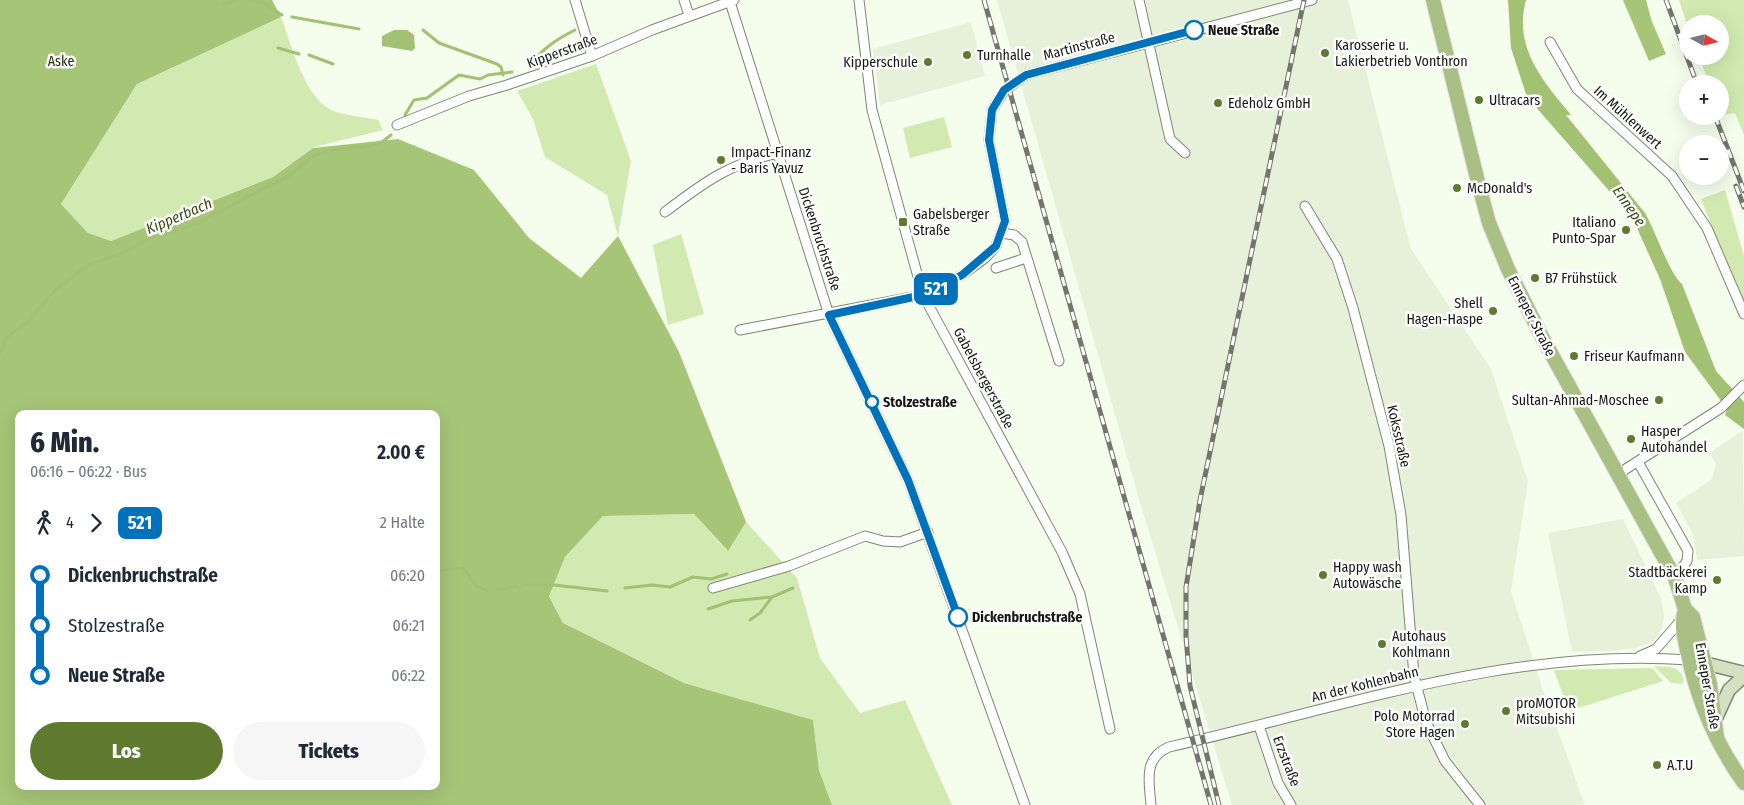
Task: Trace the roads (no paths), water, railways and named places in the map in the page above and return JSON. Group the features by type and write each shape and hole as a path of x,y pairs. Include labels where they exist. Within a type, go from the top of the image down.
{"main road":[{"name":"Enneper Straße","path":"1433,0 1479,186 1500,251 1528,312 1675,578 1684,614 1689,660 1703,709 1716,738 1744,783"},
{"name":"Enneper Straße","path":"1684,614 1693,617 1705,663 1716,718 1716,738"},
{"path":"1689,660 1744,675 1730,690 1716,718"}],"street":[{"path":"575,0 592,56"},
{"path":"684,0 689,16"},
{"name":"Gabelsbergerstraße","path":"859,0 872,110 923,295 1062,552 1080,594 1110,729"},
{"path":"1139,0 1170,139 1186,153"},
{"name":"Martinstraße","path":"1002,233 1005,221 989,140 992,110 1004,90 1026,75 1312,0"},
{"name":"Kipperstraße","path":"397,125 468,96 507,85 592,56 689,16 732,1"},
{"name":"Dickenbruchstraße","path":"732,1 829,315 895,450 928,532 1025,805"},
{"name":"Im Mühlenwert","path":"1550,42 1578,90 1672,176 1707,228 1744,314"},
{"path":"665,212 723,171 751,158 778,153"},
{"name":"Koksstraße","path":"1305,206 1337,259 1353,308 1389,446 1401,515 1411,655 1416,686 1426,722 1445,761 1480,805"},
{"path":"740,330 829,315 923,295 962,275 985,258 996,246 1002,233 1014,235 1022,242 1059,362"},
{"path":"996,268 1026,258"},
{"path":"1618,474 1721,408 1742,387"},
{"path":"1638,462 1688,551 1687,561 1675,578"},
{"path":"713,588 789,566 865,536 883,541 900,542 928,532"},
{"name":"An der Kohlenbahn","path":"1638,658 1656,649 1684,614"},
{"name":"An der Kohlenbahn","path":"1151,805 1150,772 1152,759 1158,752 1416,686 1507,668 1574,660 1638,658 1689,660"},
{"name":"Erzstraße","path":"1260,726 1278,783 1290,805"}],"water":[{"name":"Ennepe","path":"1508,0 1526,0 1523,17 1524,33 1527,49 1533,63 1550,89 1571,115 1566,115 1645,213 1667,262 1682,284 1716,371 1744,402 1744,429 1725,415 1727,409 1685,352 1660,279 1632,217 1527,97 1511,48"},
{"path":"394,30 407,30 414,35 415,48 412,51 382,46 382,36"}],"waterway":[{"path":"223,4 229,4 236,0"},
{"path":"251,0 262,2 282,15"},
{"path":"292,17 359,29"},
{"path":"423,30 439,43 497,64 501,67 503,75"},
{"name":"Kipperbach","path":"529,67 549,46 575,30"},
{"path":"278,48 299,54"},
{"path":"309,55 333,64"},
{"name":"Kipperbach","path":"405,115 414,100 427,98 459,75 480,79 488,75 512,72"},
{"name":"Kipperbach","path":"0,354 7,337 29,321 55,290 90,264 125,252 150,238 182,229 207,218 290,175 312,157 326,151 369,146 382,142 391,135"},
{"path":"440,571 464,568 475,585 487,591"},
{"path":"625,588 652,585 670,587 693,577 711,579 727,574"},
{"path":"525,585 554,585 607,591"},
{"path":"498,590 516,586"},
{"path":"708,609 732,601 772,597 793,588"},
{"path":"750,620 760,613 772,597"}],"railway":[{"path":"984,0 1211,805"},
{"path":"1219,805 1190,686 1186,636 1186,587 1200,500 1304,0"},
{"path":"1666,0 1694,75"},
{"path":"1718,125 1744,191"},
{"path":"1736,186 1744,207"}],"place":[{"name":"Neue Straße","path":"1194,30"},
{"name":"Karosserie u. Lakierbetrieb Vonthron","path":"1325,53"},
{"name":"Turnhalle","path":"967,55"},
{"name":"Kipperschule","path":"928,62"},
{"name":"Ultracars","path":"1479,100"},
{"name":"Edeholz GmbH","path":"1218,103"},
{"name":"Impact-Finanz - Baris Yavuz","path":"721,160"},
{"name":"McDonald's","path":"1457,188"},
{"name":"Gabelsberger Straße","path":"903,222"},
{"name":"Italiano Punto-Spar","path":"1626,230"},
{"name":"B7 Frühstück","path":"1535,278"},
{"name":"Shell Hagen-Haspe","path":"1493,311"},
{"name":"Friseur Kaufmann","path":"1574,356"},
{"name":"Sultan-Ahmad-Moschee","path":"1659,400"},
{"name":"Stolzestraße","path":"872,402"},
{"name":"Hasper Autohandel","path":"1631,439"},
{"name":"Happy wash Autowäsche","path":"1323,575"},
{"name":"Stadtbäckerei Kamp","path":"1717,580"},
{"name":"Dickenbruchstraße","path":"958,617"},
{"name":"Autohaus Kohlmann","path":"1382,644"},
{"name":"proMOTOR Mitsubishi","path":"1506,711"},
{"name":"Polo Motorrad Store Hagen","path":"1465,724"},
{"name":"A.T.U","path":"1657,765"}],"park label":[{"name":"Aske","path":"61,61"}]}
